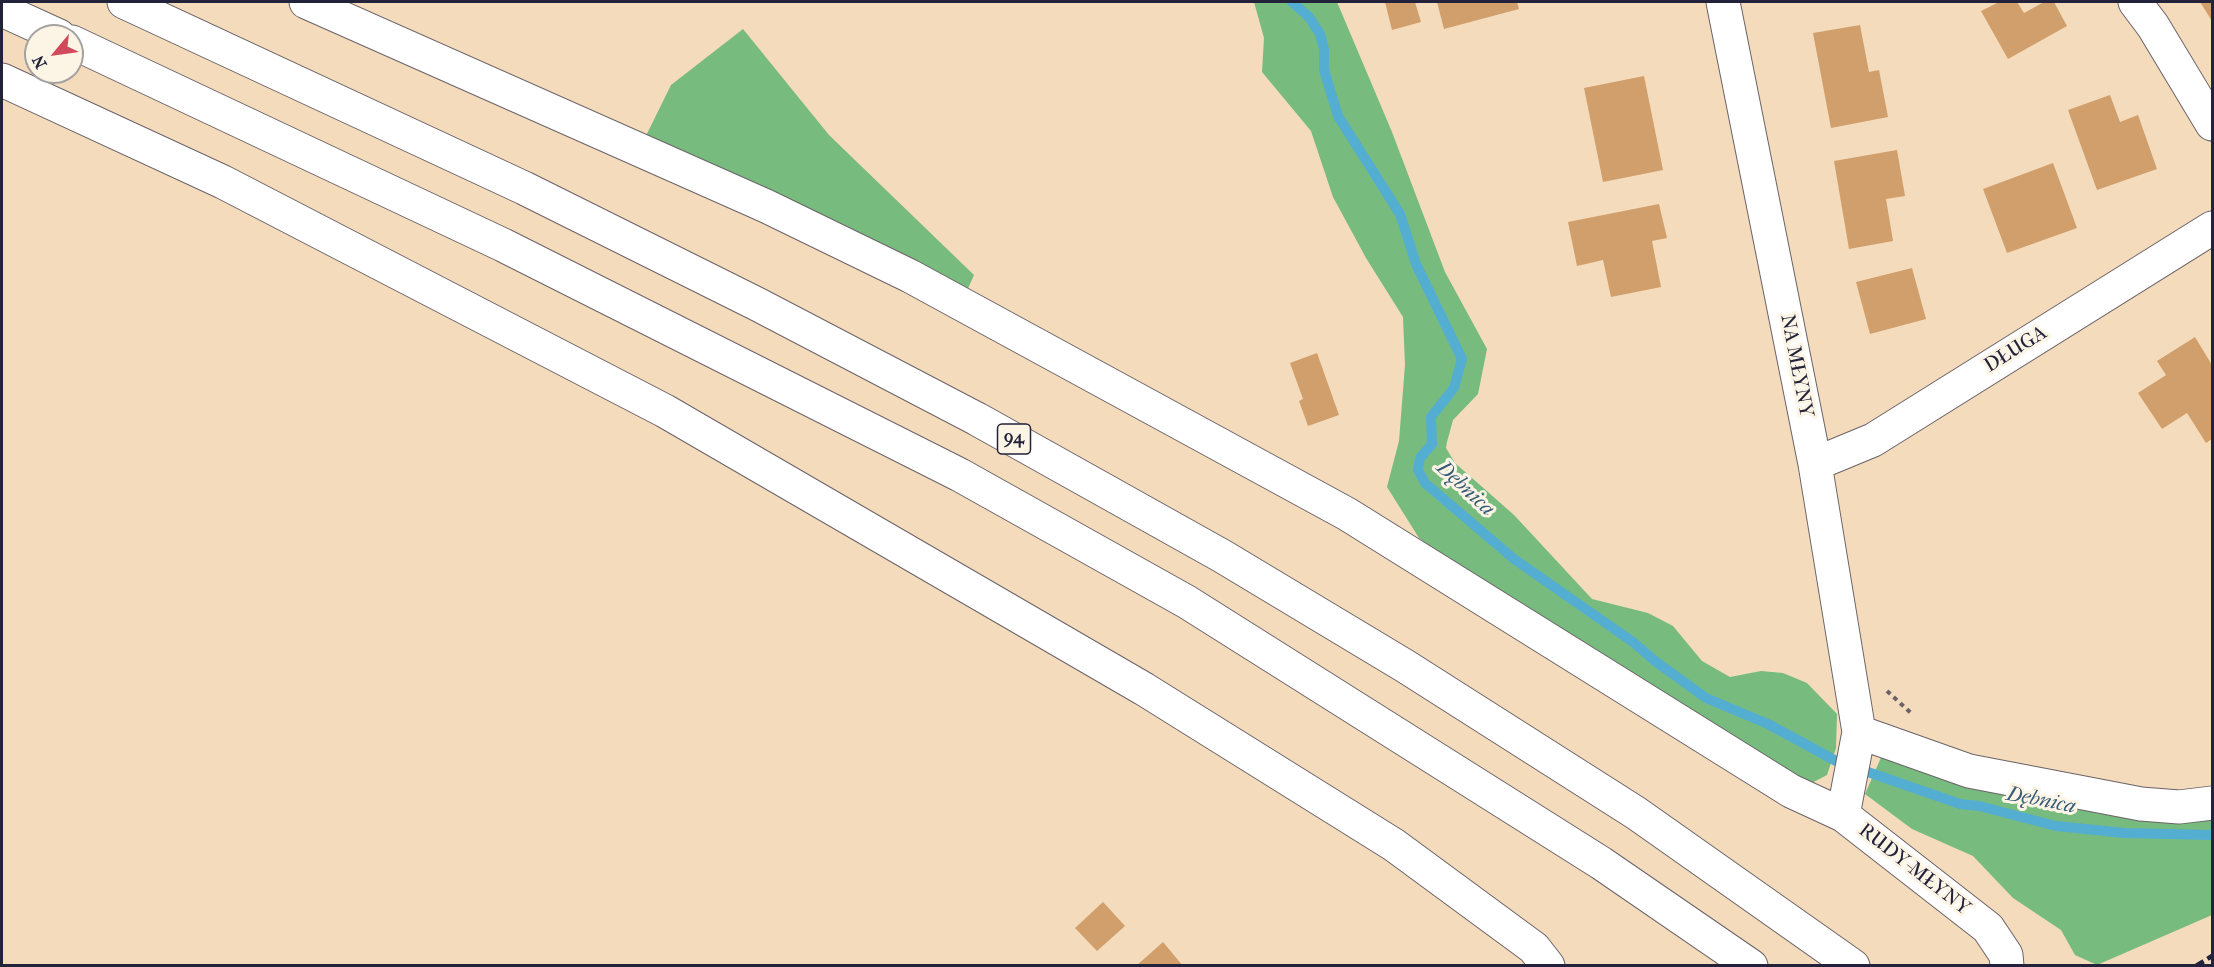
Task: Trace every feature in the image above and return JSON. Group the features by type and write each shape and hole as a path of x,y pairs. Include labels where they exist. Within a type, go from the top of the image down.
{"street":[{"name":"94","path":"124,2 524,188 757,304 977,419 1222,556 1405,666 1636,813 1853,966"},
{"path":"306,2 766,206 910,276 1347,514 1791,791 1843,815"},
{"name":"NA MŁYNY","path":"1723,2 1815,464 1859,732"},
{"path":"2135,2 2153,26 2212,124"},
{"path":"2,10 33,24"},
{"path":"84,48 503,245 960,475 1187,602 1601,863 1751,966"},
{"path":"2,80 223,182 665,411 1144,688 1394,845 1534,948 1548,966"},
{"name":"DŁUGA","path":"1815,464 1873,440 2212,228"},
{"path":"1859,732 1969,771 2142,804 2179,807 2212,803"},
{"name":"RUDY-MŁYNY","path":"1859,732 1843,815 1988,928 2006,955 2007,966"}],"green space":[{"path":"1254,2 1337,2 1392,132 1445,272 1487,349 1478,394 1453,420 1446,448 1455,463 1514,515 1592,599 1648,613 1673,626 1702,661 1730,677 1761,671 1783,673 1807,683 1837,714 1836,748 1827,775 1806,786 1458,569 1419,538 1387,487 1399,441 1405,365 1403,317 1366,258 1333,197 1311,131 1262,72 1264,38"},
{"path":"743,29 829,135 974,275 962,302 640,148 671,85"},
{"path":"1883,753 2212,818 2212,915 2097,965 2075,955 2061,930 2013,898 1973,856 1912,829 1865,794"}],"building":[{"path":"1385,2 1415,2 1421,22 1392,30"},
{"path":"1437,2 1517,2 1519,9 1444,29"},
{"path":"1999,2 2017,2 2024,13 2044,2 2054,2 2067,26 2008,59 1981,11"},
{"path":"2200,2 2212,2 2212,21"},
{"path":"1860,25 1869,72 1879,70 1888,117 1831,128 1813,33"},
{"path":"1644,76 1663,170 1603,182 1584,88"},
{"path":"2110,95 2120,122 2138,115 2157,169 2097,190 2068,110"},
{"path":"1897,150 1905,196 1886,199 1893,241 1849,249 1834,161"},
{"path":"2053,163 2077,228 2007,253 1983,189"},
{"path":"1659,204 1667,238 1652,241 1661,287 1611,297 1603,260 1577,266 1568,222"},
{"path":"1912,268 1926,319 1870,334 1856,282"},
{"path":"2195,337 2212,365 2212,439 2206,443 2187,413 2162,429 2138,393 2166,375 2157,361"},
{"path":"1317,353 1339,415 1308,426 1299,401 1303,399 1290,363"},
{"path":"1103,902 1125,926 1097,951 1075,928"},
{"path":"1163,942 1183,966 1136,966"}],"waterway":[{"name":"Dębnica","path":"1292,2 1309,17 1320,34 1324,49 1324,70 1338,116 1400,214 1416,264 1462,359 1454,388 1431,417 1432,444 1420,458 1418,470 1425,483 1514,559 1633,642 1706,698 1768,724 1838,762"},
{"name":"Dębnica","path":"1868,772 1960,804 1979,806 2056,826 2125,833 2212,835"}],"railway":[{"path":"2196,966 2212,956"}]}
